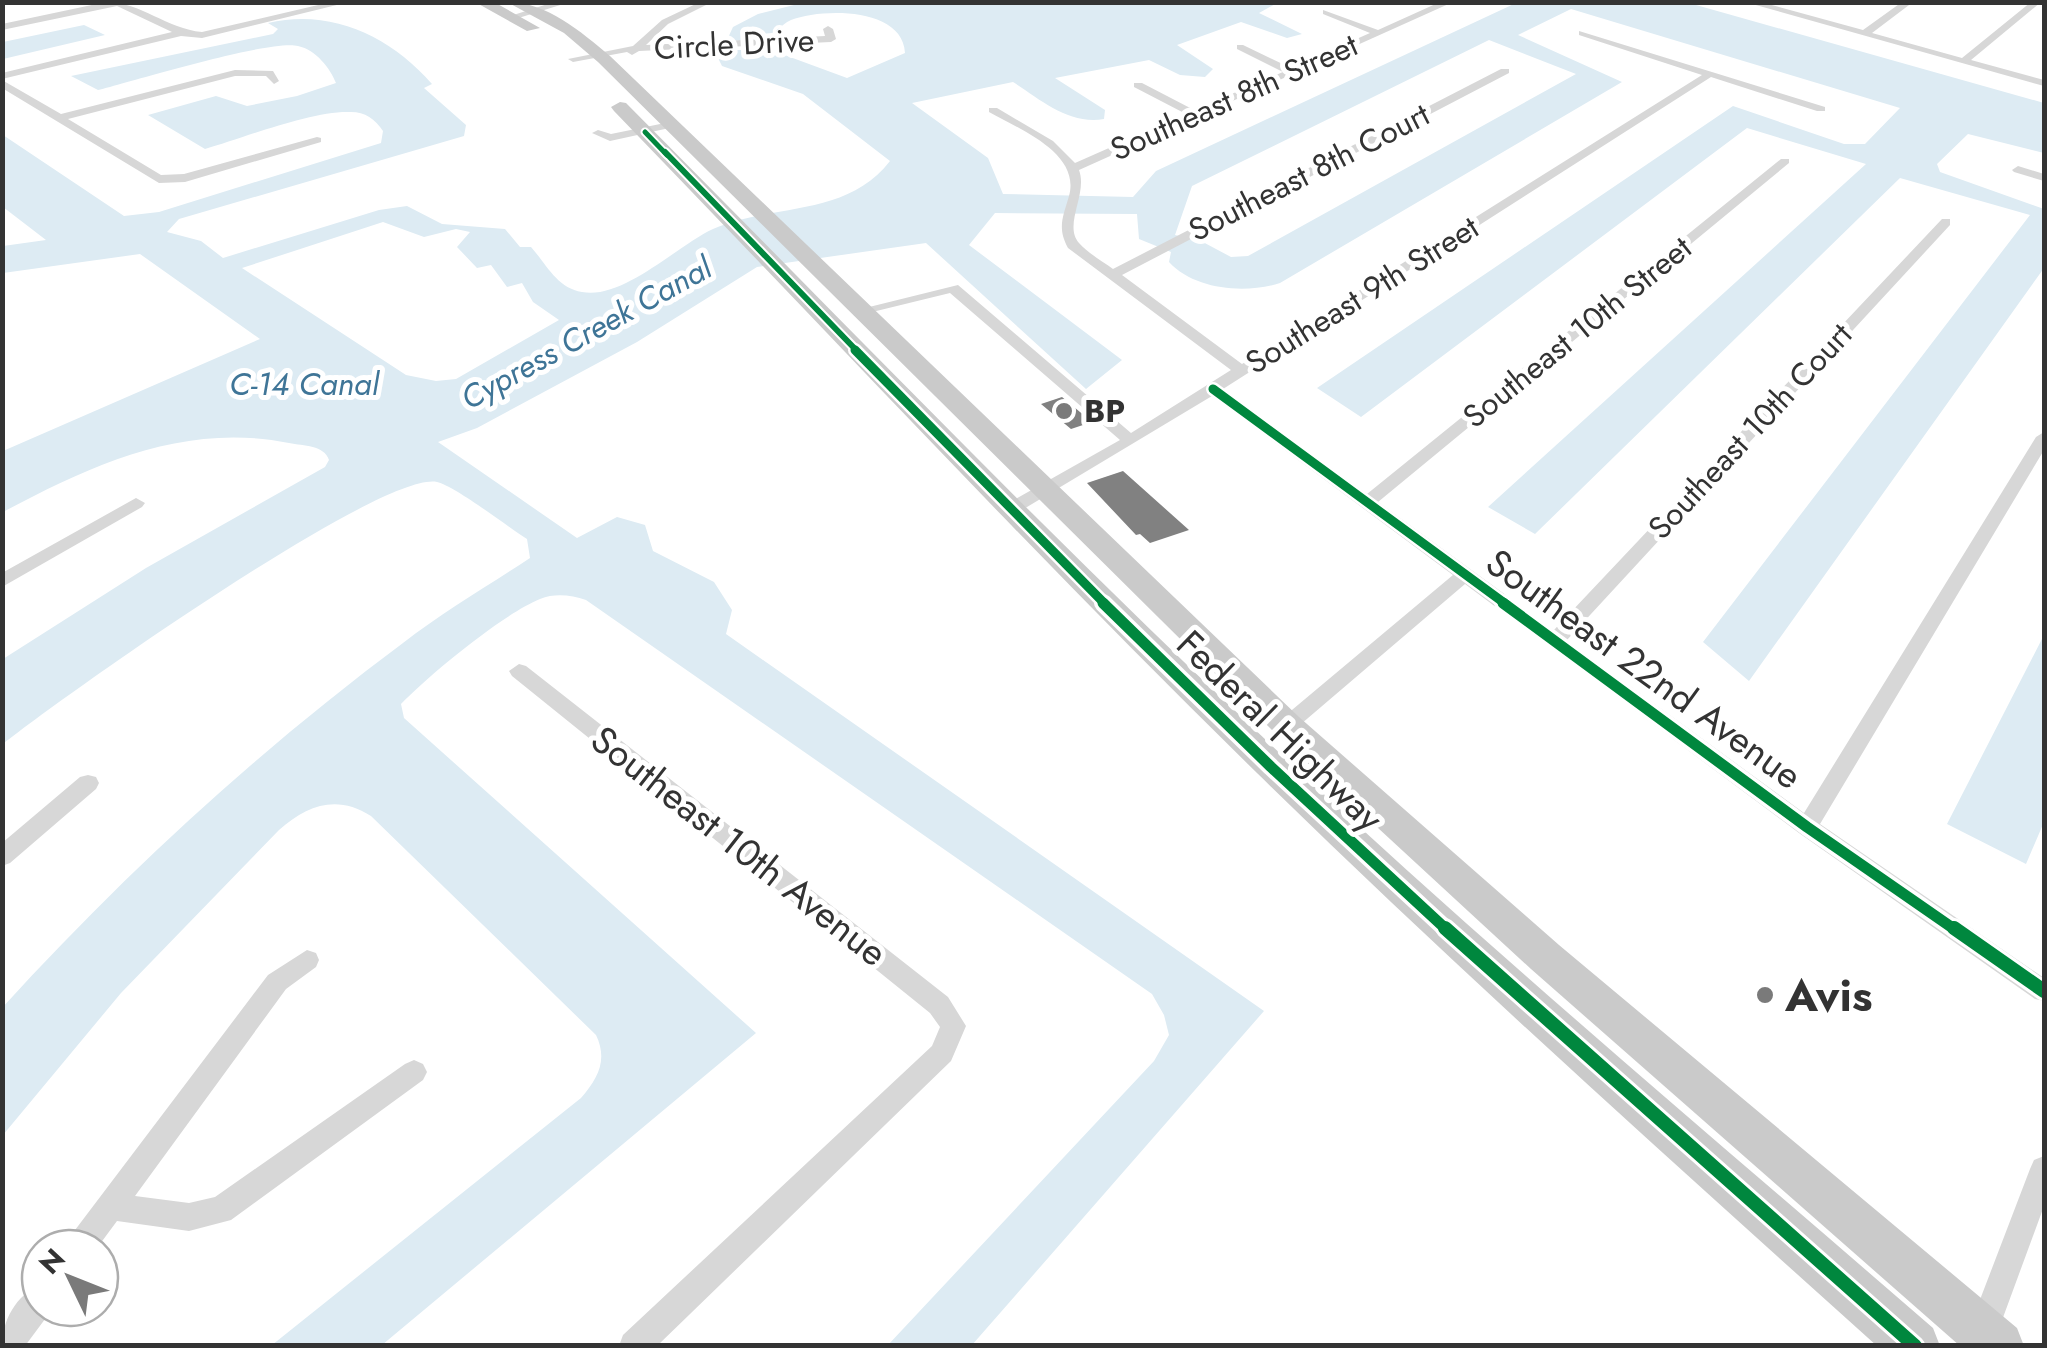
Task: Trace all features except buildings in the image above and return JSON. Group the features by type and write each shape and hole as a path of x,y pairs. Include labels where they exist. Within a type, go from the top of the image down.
{"main road":[{"name":"Federal Highway","path":"482,2 534,11 569,30 601,57 1045,492 1357,790 1986,1341"},
{"name":"Federal Highway","path":"513,10 581,67"},
{"name":"Federal Highway","path":"605,91 1010,509 1271,767 1502,982 1915,1346"},
{"path":"844,336 875,350 904,354"},
{"path":"868,361 898,365 927,376"},
{"path":"1211,709 1251,724 1287,724"},
{"path":"1271,767 1313,772 1357,790"}],"street":[{"path":"2,79 181,33 213,33 344,2"},
{"path":"534,11 566,2"},
{"path":"581,67 601,57 630,54 664,22 708,2"},
{"name":"Southeast 8th Street","path":"1074,168 1450,2"},
{"path":"1750,2 1775,5 1864,34 2044,83"},
{"path":"1864,34 1909,2"},
{"path":"1964,61 2037,2"},
{"path":"2,28 117,3 181,33"},
{"path":"1326,12 1378,34"},
{"path":"1582,33 1821,109"},
{"name":"Circle Drive","path":"636,48 832,39"},
{"path":"1240,47 1292,72"},
{"path":"59,118 252,70 268,73 274,81"},
{"name":"Southeast 8th Court","path":"1114,274 1504,70"},
{"name":"Southeast 9th Street","path":"1010,509 1130,441 1710,74"},
{"path":"2,79 159,179 171,180 317,140"},
{"path":"1138,85 1195,114"},
{"path":"993,110 1053,148 1074,168 1078,190 1066,218 1066,236 1073,245 1242,371"},
{"path":"642,128 670,125"},
{"name":"Southeast 10th Street","path":"1368,502 1785,162"},
{"path":"2018,170 2044,178"},
{"name":"Southeast 10th Court","path":"1554,641 1946,222"},
{"path":"860,312 952,288 1130,441"},
{"name":"Southeast 22nd Avenue","path":"1213,389 1807,827 2044,990"},
{"path":"1807,827 2044,437"},
{"path":"2,582 136,504"},
{"path":"1287,724 1465,574"},
{"name":"Southeast 10th Avenue","path":"519,672 939,1004 953,1026 942,1053 634,1346"},
{"path":"2,857 88,783"},
{"path":"94,1228 277,982 307,960"},
{"path":"111,1206 189,1217 221,1210 414,1072"},
{"path":"1986,1341 2044,1170"}],"water":[{"path":"806,2 1277,3 1259,13 1302,34 1287,38 1241,22 1177,45 1213,69 1205,77 1180,75 1149,60 1055,78 1105,110 1104,119 1067,115 1013,82 912,103 988,158 1003,194 1133,197 1156,171 1516,3 1689,3 2044,103 2044,153 1968,134 1937,164 1940,172 2044,209 2044,268 1749,681 1703,642 2030,215 1900,178 1535,534 1488,507 1866,164 1747,128 1361,417 1317,388 1733,106 1844,144 1865,144 1900,108 1571,9 1518,35 1622,82 1280,283 1236,289 1192,279 1169,262 1171,252 1139,239 1137,214 995,213 969,245 1122,360 1086,389 926,243 757,267 637,342 477,428 438,442 577,538 617,517 645,525 653,551 714,582 732,610 726,634 1264,1011 972,1345 888,1345 1154,1061 1169,1035 1164,1015 1152,994 586,600 563,595 540,599 487,631 430,677 401,704 404,718 756,1033 382,1345 272,1345 581,1098 601,1061 596,1035 371,816 334,804 300,814 279,830 121,993 3,1135 2,1008 144,862 296,727 418,632 530,558 527,539 445,485 437,482 404,488 353,512 220,592 3,744 3,659 146,568 325,467 329,460 323,451 313,447 251,438 177,443 106,464 3,512 3,451 260,339 140,254 3,273 3,246 46,240 3,207 3,135 124,216 159,212 381,143 380,127 356,112 298,120 205,149 148,115 216,96 247,106 336,83 322,60 298,46 232,54 98,90 71,76 273,34 278,29 268,23 314,19 337,23 378,40 415,67 432,84 424,88 466,125 464,136 179,219 167,232 201,241 223,258 379,210 407,206 442,224 505,229 520,247 531,247 566,286 598,292 632,280 713,229 830,201 852,192 890,161 803,94 722,66 714,50 771,50 847,78 905,53 901,38 876,19 840,13 791,20 762,41 727,40 733,27 758,14","holes":["1489,40 1576,74 1248,256 1231,257 1201,241 1175,235 1192,186","383,222 424,237 456,229 470,232 457,247 477,268 491,265 507,287 522,283 533,302 559,320 456,379 436,381 406,375 242,268"]},
{"path":"84,25 105,35 3,59 3,42"},
{"path":"2044,635 2044,822 2026,864 1947,824"}],"cycle path":[{"path":"645,132 1033,532 1271,767 1510,987 1915,1346"},
{"path":"1213,389 1807,827 2044,991"}],"place":[{"name":"BP","path":"1064,411"},
{"name":"Avis","path":"1765,995"}],"water label":[{"name":"Cypress Creek Canal","path":"586,333"},
{"name":"C-14 Canal","path":"304,384"}]}
